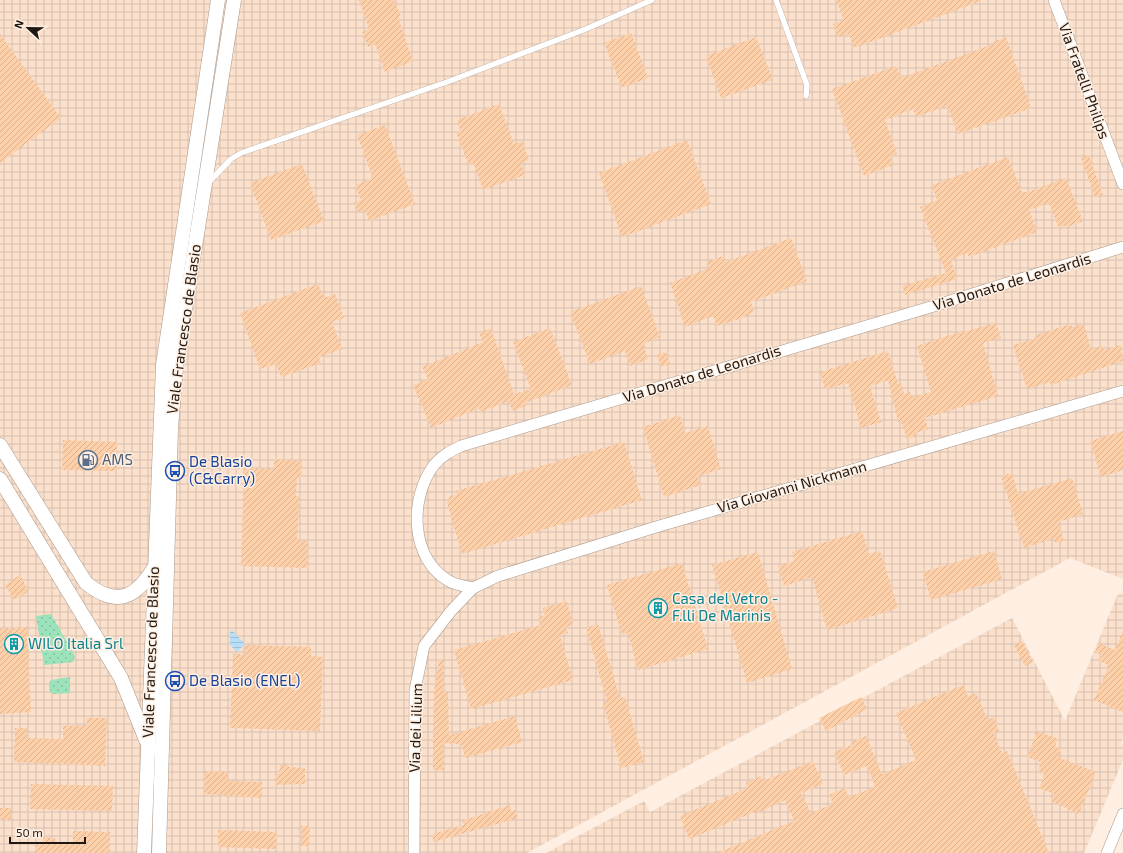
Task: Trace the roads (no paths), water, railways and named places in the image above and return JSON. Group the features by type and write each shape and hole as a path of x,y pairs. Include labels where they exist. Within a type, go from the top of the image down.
{"street":[{"name":"Viale Francesco de Blasio","path":"144,853 162,365 218,0"},
{"name":"Viale Francesco de Blasio","path":"159,853 171,428 176,367 234,0"},
{"name":"Via Fratelli Philips","path":"1054,0 1123,184"},
{"name":"Via Donato de Leonardis","path":"469,591 449,580 437,571 422,550 418,538 419,502 426,478 434,465 445,454 461,446 934,306 1123,247"},
{"name":"Via Giovanni Nickmann","path":"469,591 498,576 656,527 1123,391"},
{"path":"0,445 86,583 98,593 111,597 124,598 146,582 154,567"},
{"path":"0,479 121,678 148,746"},
{"name":"Via dei Lilium","path":"414,853 415,690 424,646 469,591"},
{"path":"1107,853 1123,814"}],"lane":[{"path":"204,190 218,171 231,159 241,153 447,82 586,29 652,0"},
{"path":"776,0 807,84 806,96"}],"water":[{"path":"232,630 245,644 237,652 230,645 230,632"}],"place":[{"name":"AMS","path":"88,460"},
{"name":"De Blasio (C&Carry)","path":"175,471"},
{"name":"Casa del Vetro - F.lli De Marinis","path":"658,608"},
{"name":"WILO Italia Srl","path":"14,644"},
{"name":"De Blasio (ENEL)","path":"175,681"}]}
